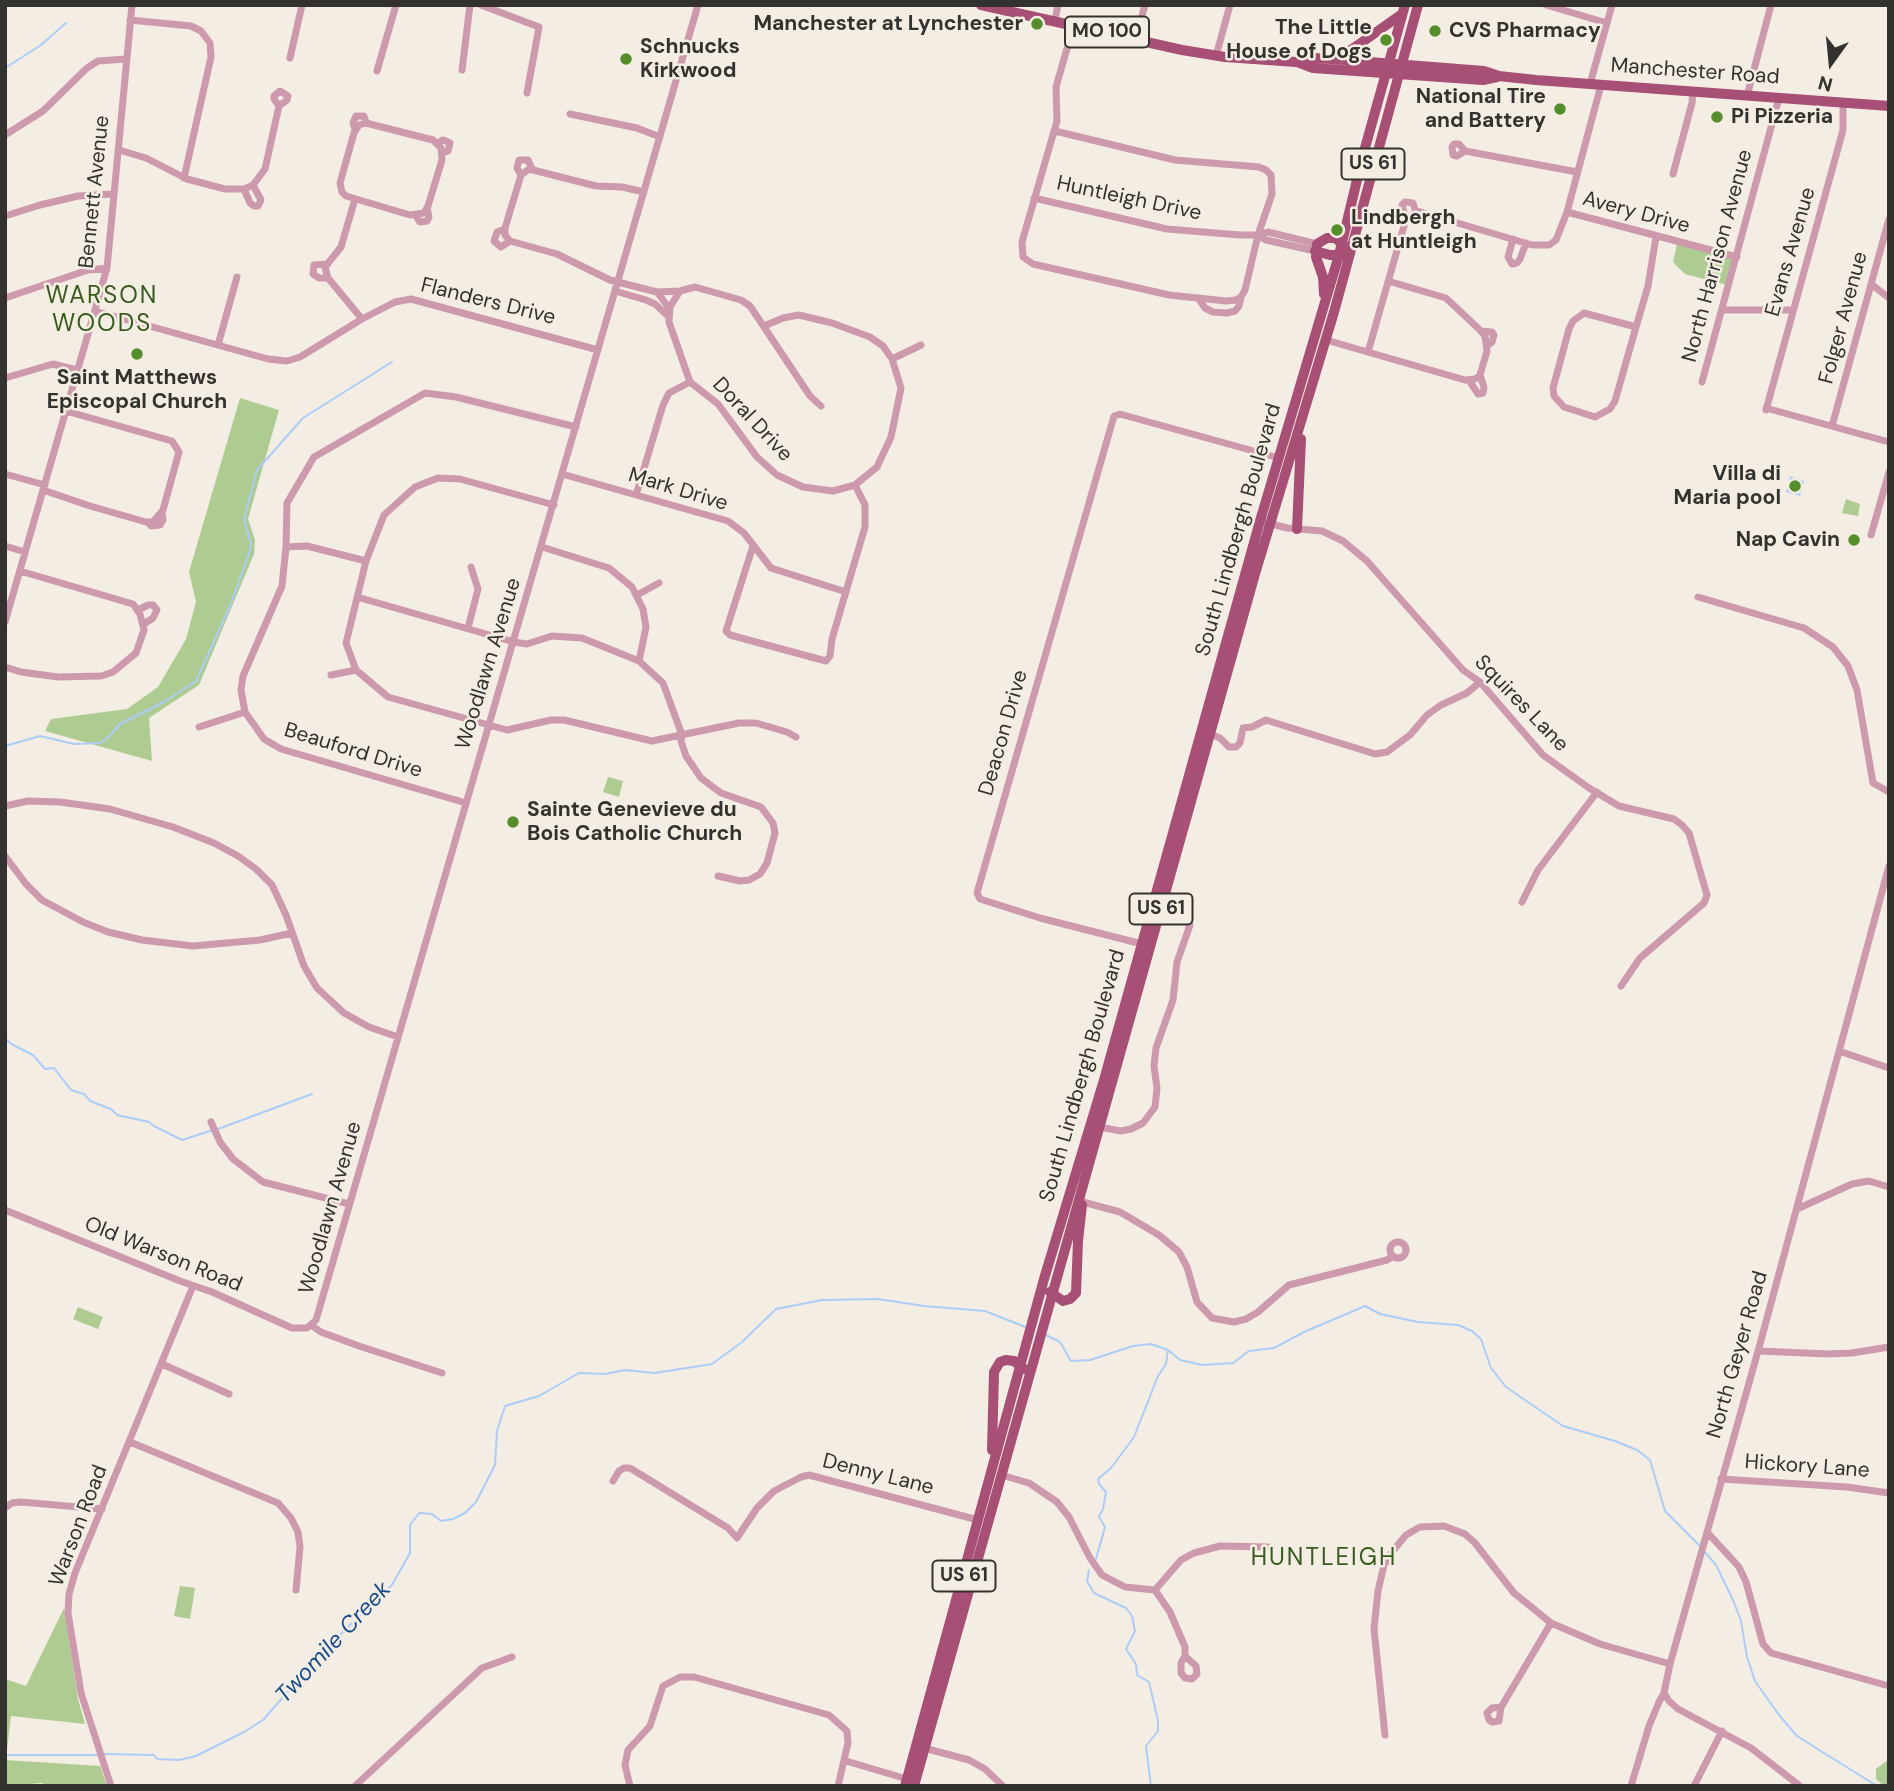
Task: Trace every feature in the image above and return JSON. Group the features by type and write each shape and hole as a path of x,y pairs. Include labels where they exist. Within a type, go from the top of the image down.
{"main road":[{"name":"Manchester Road","path":"981,5 1216,56 1296,62 1313,68 1484,71 1499,76 1889,106"},
{"name":"US 61","path":"1308,379 1324,309 1344,255 1418,5"},
{"name":"US 61","path":"1308,379 1326,340 1344,255 1342,242 1360,164 1404,10"},
{"path":"1331,59 1348,52 1404,10"},
{"name":"Manchester Road","path":"1296,62 1314,58 1331,59 1387,68"},
{"path":"1316,248 1327,238 1342,242"},
{"path":"1316,248 1344,255"},
{"path":"1316,248 1324,277 1324,309"},
{"name":"South Lindbergh Boulevard","path":"908,1783 924,1748 1028,1380 1044,1279 1265,522 1304,414 1308,379"},
{"name":"South Lindbergh Boulevard","path":"1040,1317 1052,1294 1210,734 1279,458 1308,379"},
{"path":"1297,529 1298,463 1304,414"},
{"path":"1044,1279 1052,1294 1059,1300 1066,1301 1074,1297 1078,1289 1082,1187"},
{"name":"South Lindbergh Boulevard","path":"908,1783 1020,1365 1032,1344"},
{"path":"992,1468 994,1372 1000,1362 1014,1361 1020,1365 1028,1380"}],"street":[{"name":"Bennett Avenue","path":"5,622 107,268 132,5"},
{"path":"290,58 302,5"},
{"path":"377,71 396,5"},
{"path":"462,71 470,5"},
{"path":"481,5 539,27 527,93"},
{"name":"Woodlawn Avenue","path":"309,1326 318,1315 322,1304 349,1203 698,5"},
{"path":"1055,20 1058,5"},
{"path":"1136,38 1145,5"},
{"path":"1216,56 1230,5"},
{"path":"1546,5 1607,23"},
{"path":"1416,212 1525,243 1541,246 1556,240 1567,212 1577,172 1612,5"},
{"path":"1747,96 1771,5"},
{"path":"130,20 191,26 201,31 210,43 211,57 184,178"},
{"path":"1074,24 1056,87 1058,114 1055,131 1022,242 1023,257 1033,264 1169,295 1226,301 1241,297"},
{"path":"5,135 43,111 87,68 99,61 126,59"},
{"path":"1674,174 1693,92"},
{"name":"North Harrison Avenue","path":"1702,382 1779,98"},
{"name":"Evans Avenue","path":"1832,426 1766,409 1843,130 1843,103"},
{"path":"119,150 146,158 184,178 225,190 244,190 253,185 265,169 279,106"},
{"path":"570,114 637,128 660,137"},
{"path":"360,126 440,148 427,208 416,216 355,199 346,196 340,187 360,126"},
{"path":"1055,131 1175,160 1208,165 1259,167 1271,175 1272,194 1239,306 1235,311 1227,313 1213,312 1198,298"},
{"path":"1465,151 1577,172"},
{"path":"521,175 517,168 519,160 528,160 532,169"},
{"path":"644,192 622,187 596,186 532,169 521,175 505,235 510,241 557,254 603,278 657,292 695,287 732,296 750,306 810,396 821,406"},
{"path":"244,190 250,203 258,206 261,200 253,185"},
{"path":"5,216 78,196 112,194"},
{"name":"Huntleigh Drive","path":"1034,198 1167,229 1258,235 1268,232 1316,248"},
{"path":"355,199 341,247 325,267 328,278 362,319"},
{"path":"1368,352 1406,219 1402,205 1405,202 1413,203 1416,212"},
{"path":"1406,219 1416,212"},
{"name":"Avery Drive","path":"1567,212 1737,257"},
{"name":"Folger Avenue","path":"1832,426 1889,219"},
{"path":"505,229 497,232 494,241 501,247 510,241"},
{"path":"1636,327 1584,313 1573,321 1553,388 1558,402 1564,407 1595,417 1610,409 1615,401 1648,286 1656,237"},
{"path":"1513,239 1507,257 1512,264 1520,259 1525,243"},
{"path":"327,264 314,265 313,274 319,278 328,278"},
{"path":"5,298 88,270 107,268"},
{"path":"218,345 237,277"},
{"path":"1388,281 1446,298 1481,331 1487,346 1480,376 1484,387 1482,393 1478,394 1469,380"},
{"path":"1871,284 1889,298"},
{"path":"615,291 655,304 669,317"},
{"path":"669,317 669,308 680,291"},
{"path":"657,292 669,308"},
{"name":"Flanders Drive","path":"95,311 268,359 287,361 300,357 395,302 411,299 598,350"},
{"path":"1722,310 1793,310"},
{"path":"753,547 726,631 730,635 826,661 830,656 865,527 865,505 855,485 877,467 893,427 901,388 892,359 883,346 870,337 832,323 799,315 764,326"},
{"name":"Doral Drive","path":"669,317 690,382 718,404 757,457 777,475 803,487 833,491 855,485"},
{"path":"1326,340 1469,380 1480,376"},
{"path":"892,359 921,345"},
{"path":"5,378 52,364 78,370"},
{"path":"636,495 663,405 669,393 690,382"},
{"path":"199,727 245,712 241,683 282,586 287,503 314,457 425,393 456,397 576,427"},
{"path":"5,474 90,506 151,522 162,512 179,452 172,441 66,411"},
{"name":"Deacon Drive","path":"1142,944 1040,918 980,899 977,893 1114,416 1121,414 1279,458"},
{"path":"1832,426 1889,442"},
{"path":"1871,535 1889,472"},
{"name":"Mark Drive","path":"562,474 728,521 737,526 771,568 846,592"},
{"path":"554,505 460,479 438,478 415,487 384,515 366,561 346,643 356,670 388,697 507,730 551,720 564,720 653,741 747,723 787,732 796,737"},
{"name":"Squires Lane","path":"1265,522 1322,531 1343,541 1355,550 1463,670 1480,682 1543,755 1629,810 1674,819 1689,834 1707,895 1704,903 1640,957 1621,986"},
{"path":"5,546 25,552"},
{"path":"286,547 307,546 366,561"},
{"path":"542,547 609,568 625,580 637,595 643,609 646,627 639,661"},
{"path":"468,628 478,589 471,567"},
{"path":"5,667 58,677 101,676 113,672 136,653 145,630 133,604 20,571"},
{"path":"637,595 659,583"},
{"path":"357,597 514,642 527,644 552,636 582,638 639,661 663,683 682,735 681,741 686,756 701,778 721,793 761,807 773,823 775,833 767,863 760,874 740,881 718,876"},
{"path":"1698,597 1804,628 1833,647 1848,666 1857,690 1873,783 1889,792"},
{"path":"138,610 148,605 153,605 157,610 153,618 144,624"},
{"path":"331,675 356,670"},
{"path":"1210,734 1220,738 1229,747 1236,747 1240,744 1243,728 1266,720 1365,753 1387,752 1410,734 1427,715 1467,693 1480,682"},
{"name":"Beauford Drive","path":"245,712 264,739 281,749 466,803"},
{"path":"1522,902 1538,870 1597,792"},
{"path":"5,806 28,801 102,807 136,814 214,842 256,869 272,885 304,966 317,988 344,1013 369,1027 398,1037"},
{"path":"5,856 26,884 43,900 108,932 142,940 193,946 260,940 292,933"},
{"name":"North Geyer Road","path":"1631,1786 1649,1726 1664,1693 1889,866"},
{"path":"1099,1127 1121,1131 1131,1129 1143,1122 1155,1107 1156,1048 1174,1000 1177,962 1190,925"},
{"path":"1839,1051 1889,1068"},
{"path":"211,1122 220,1142 233,1159 263,1182 349,1203"},
{"path":"1797,1209 1852,1184 1869,1181 1889,1187"},
{"path":"1083,1202 1119,1212 1159,1235 1179,1252 1187,1267 1197,1301 1212,1318 1234,1322 1258,1312 1289,1285 1387,1260 1393,1256"},
{"name":"Old Warson Road","path":"5,1210 292,1328 309,1326 359,1346 442,1373"},
{"name":"Warson Road","path":"111,1786 81,1693 68,1613 69,1594 75,1573 193,1286"},
{"path":"1758,1351 1828,1354 1889,1347"},
{"path":"162,1364 229,1394"},
{"path":"130,1442 278,1503 291,1518 298,1532 300,1547 296,1590"},
{"name":"Denny Lane","path":"613,1481 620,1471 630,1468 728,1528 737,1538 757,1508 774,1490 810,1475 978,1520"},
{"path":"1001,1475 1035,1486 1057,1502 1069,1517 1102,1575 1125,1587 1155,1590"},
{"name":"Hickory Lane","path":"1721,1479 1847,1487 1889,1493"},
{"path":"5,1508 12,1503 21,1502 102,1509"},
{"path":"1385,1735 1374,1614 1384,1565 1406,1535 1420,1527 1433,1525 1455,1528 1465,1534 1514,1593 1551,1623 1600,1644 1670,1664"},
{"path":"1706,1536 1739,1567 1746,1582 1763,1644 1771,1653 1889,1686"},
{"path":"1155,1590 1181,1560 1194,1553 1220,1546 1268,1547"},
{"path":"1155,1590 1178,1629 1185,1647 1185,1656"},
{"path":"1501,1707 1551,1623"},
{"path":"355,1786 482,1668 512,1657"},
{"path":"630,1786 625,1765 628,1750 650,1726 663,1686 680,1676 694,1677 829,1715 846,1731 848,1743 846,1761 838,1786"},
{"path":"1664,1693 1678,1709 1751,1748 1800,1786"},
{"path":"1693,1786 1722,1731"},
{"path":"924,1748 969,1760 985,1769 1003,1786"},
{"path":"846,1761 908,1783"}],"green space":[{"path":"1677,244 1735,259 1727,285 1685,274 1673,262"},
{"path":"240,398 279,410 248,519 255,540 254,554 199,685 149,718 152,761 45,731 51,719 127,709 158,687 186,639 196,602 189,572"},
{"path":"1846,499 1860,504 1858,516 1842,513"},
{"path":"608,777 623,781 619,797 603,792"},
{"path":"78,1307 103,1317 98,1329 73,1319"},
{"path":"180,1586 195,1588 190,1619 174,1616"},
{"path":"64,1608 78,1699 85,1724 11,1716 5,1750 5,1679 26,1686"},
{"path":"1889,1759 1889,1786 1884,1786 1876,1779 1876,1769"},
{"path":"5,1760 100,1766 107,1786 50,1786 41,1783 5,1786"}],"water":[{"name":"Villa di Maria pool","path":"1790,476 1804,481 1800,496 1786,492"}],"waterway":[{"path":"5,68 41,45 66,23"},
{"path":"5,746 40,736 74,744 100,743 120,724 164,702 196,681 230,606 250,551 251,544 244,519 257,470 303,418 392,362"},
{"path":"5,1038 33,1055 45,1069 54,1068 71,1090 84,1094 90,1101 111,1109 117,1115 149,1122 182,1140 213,1130"},
{"path":"218,1129 312,1094"},
{"name":"Twomile Creek","path":"104,1754 154,1755 157,1759 179,1760 196,1756 263,1720 326,1648 392,1585 410,1553 410,1525 419,1513 432,1514 441,1521 453,1519 465,1513 476,1502 495,1465 497,1431 505,1406 539,1396 579,1373 605,1374 625,1370 655,1373 712,1364 742,1342 776,1309 822,1300 878,1299 985,1311 1028,1328"},
{"name":"Twomile Creek","path":"1046,1335 1060,1342 1071,1361 1090,1360 1133,1346 1151,1344 1168,1350 1180,1360 1202,1365 1233,1363 1249,1351 1274,1348 1365,1306 1380,1314 1418,1322 1458,1325 1472,1331 1481,1339 1491,1368 1506,1387 1563,1426 1615,1441 1637,1450 1650,1460 1665,1511 1699,1545"},
{"path":"1096,1559 1105,1527 1099,1517 1106,1492 1098,1479 1111,1468 1134,1437 1158,1376 1166,1364 1168,1350"},
{"name":"Twomile Creek","path":"1705,1552 1716,1565 1733,1600 1741,1621 1747,1657 1755,1681 1779,1715 1797,1736 1877,1786"},
{"path":"1089,1570 1087,1581 1094,1593 1126,1608 1132,1616 1135,1631 1126,1649 1136,1664 1137,1675 1149,1682 1158,1721 1158,1731 1146,1746 1151,1786"},
{"name":"Twomile Creek","path":"5,1755 99,1755"}],"place":[{"name":"Manchester at Lynchester","path":"1037,24"},
{"name":"CVS Pharmacy","path":"1435,31"},
{"name":"The Little House of Dogs","path":"1386,40"},
{"name":"Schnucks Kirkwood","path":"626,59"},
{"name":"National Tire and Battery","path":"1560,109"},
{"name":"Pi Pizzeria","path":"1717,117"},
{"name":"Lindbergh at Huntleigh","path":"1337,230"},
{"name":"Saint Matthews Episcopal Church","path":"137,354"},
{"name":"Villa di Maria pool","path":"1795,486"},
{"name":"Nap Cavin","path":"1854,540"},
{"name":"Sainte Genevieve du Bois Catholic Church","path":"513,822"}],"district":[{"name":"WARSON WOODS","path":"102,311"},
{"name":"HUNTLEIGH","path":"1324,1559"}]}
